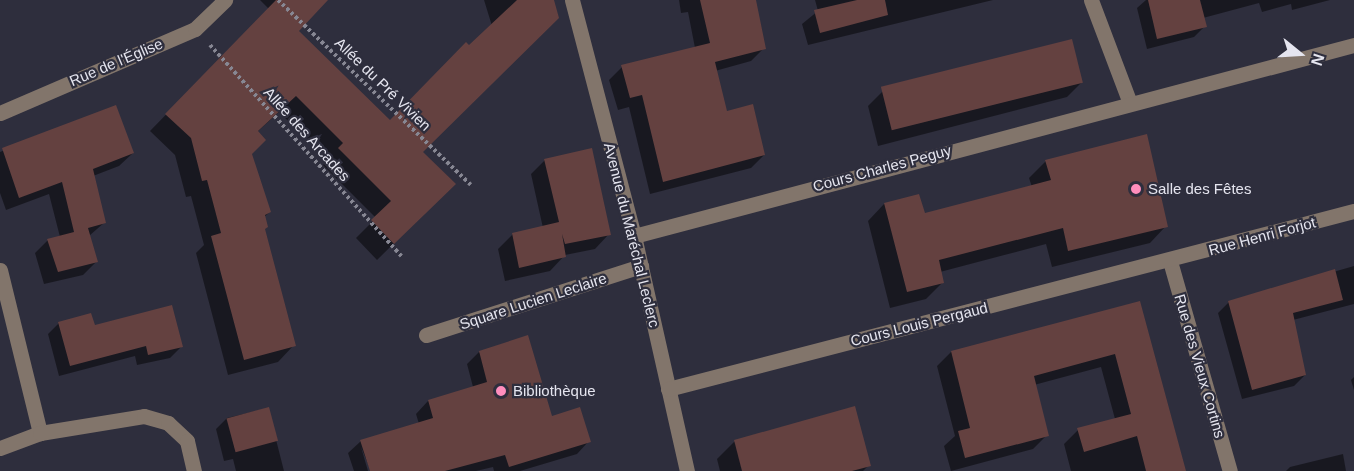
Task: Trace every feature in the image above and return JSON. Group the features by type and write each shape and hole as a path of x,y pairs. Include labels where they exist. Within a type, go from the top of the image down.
{"street":[{"name":"Rue de l'Église","path":"0,112 195,28 225,0"},
{"name":"Avenue du Maréchal Leclerc","path":"572,0 634,236 687,471"},
{"path":"1091,0 1130,103"},
{"name":"Cours Charles Peguy","path":"634,236 1354,45"},
{"name":"Rue Henri Forjot","path":"1170,261 1354,211"},
{"name":"Cours Louis Pergaud","path":"668,389 1170,261"},
{"name":"Rue des Vieux Cortins","path":"1170,261 1230,471"},
{"name":"Square Lucien Leclaire","path":"426,335 641,266"},
{"path":"0,270 40,433"},
{"path":"0,448 40,433 144,416 168,423 187,441 194,471"}],"path":[{"name":"Allée du Pré Vivien","path":"278,0 471,185"},
{"name":"Allée des Arcades","path":"195,28 401,256"}],"building":[{"path":"276,0 328,0 299,31 390,120 466,42 469,45 517,0 554,0 559,18 423,152 456,184 394,244 371,220 391,201 338,148 343,143 296,96 258,131 266,140 252,154 271,212 265,215 268,227 265,229 296,346 244,360 211,236 221,233 207,180 202,181 191,138 165,114"},
{"path":"700,0 756,0 766,49 715,62 727,111 753,104 765,155 663,182 642,95 630,98 621,65 710,43"},
{"path":"857,0 885,0 888,15 820,33 814,10"},
{"path":"1148,0 1200,0 1207,27 1157,39"},
{"path":"1072,39 1083,83 892,130 881,87"},
{"path":"116,105 134,153 93,169 106,223 88,228 98,262 58,272 47,239 74,232 62,182 19,198 2,148"},
{"path":"1147,134 1168,227 1068,251 1063,228 939,260 944,283 907,292 884,203 919,194 925,213 1051,180 1045,160"},
{"path":"592,148 611,235 565,244 562,234 566,257 519,268 512,233 559,222 544,159"},
{"path":"1335,269 1343,300 1293,313 1306,375 1252,390 1228,301"},
{"path":"1140,301 1186,471 1146,471 1137,436 1084,452 1077,428 1131,414 1115,354 1034,376 1049,436 965,458 958,431 970,428 951,351"},
{"path":"172,305 183,347 148,355 146,346 70,366 58,322 91,313 95,325"},
{"path":"528,335 552,416 580,407 591,442 509,467 505,455 445,471 370,471 360,440 433,418 428,400 487,382 479,351"},
{"path":"855,406 871,466 852,471 742,471 734,440"},
{"path":"269,407 278,441 236,452 226,418"}],"place":[{"name":"Salle des Fêtes","path":"1136,189"},
{"name":"Bibliothèque","path":"501,391"}]}
